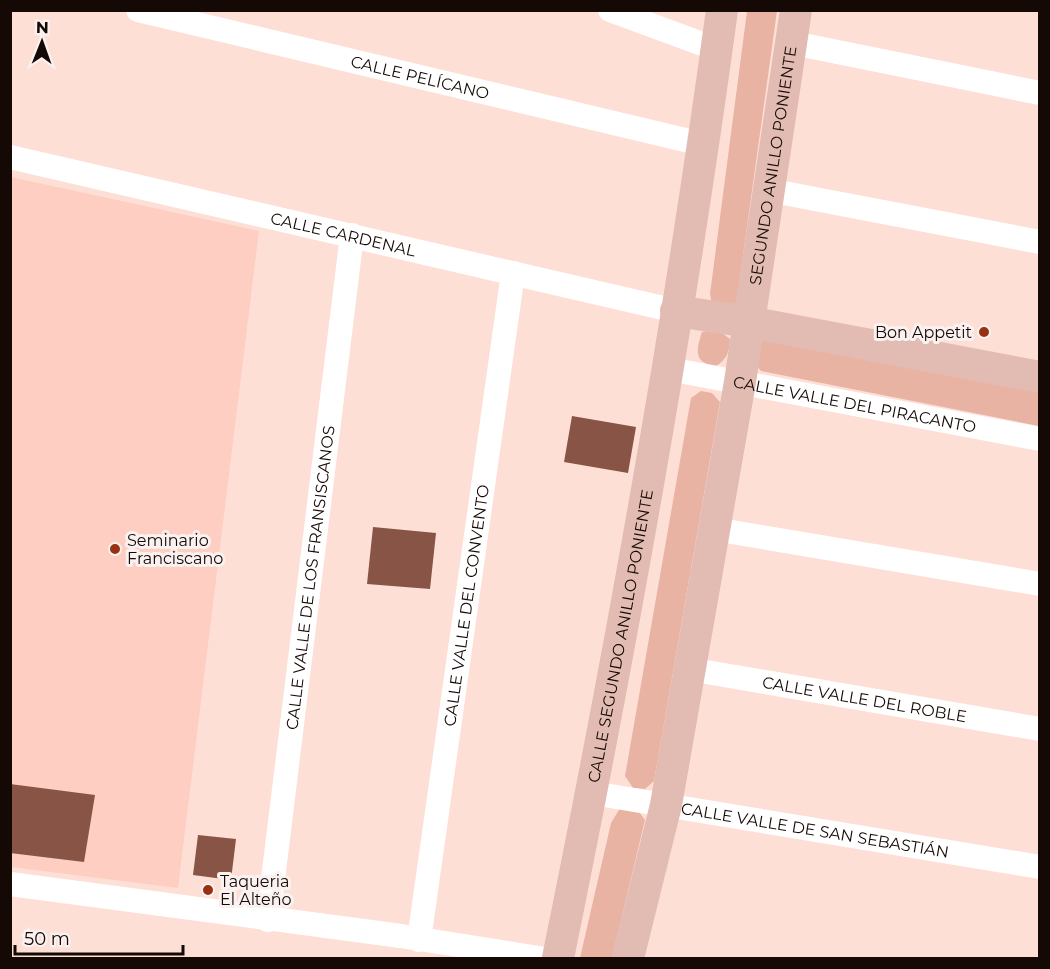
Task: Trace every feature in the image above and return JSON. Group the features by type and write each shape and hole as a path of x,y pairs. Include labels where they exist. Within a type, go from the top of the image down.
{"main road":[{"path":"722,10 676,311 749,322 1040,377"},
{"name":"SEGUNDO ANILLO PONIENTE","path":"749,322 793,43 796,10"},
{"name":"CALLE SEGUNDO ANILLO PONIENTE","path":"558,958 592,793 669,369 676,311"},
{"path":"628,958 666,804 749,322"}],"street":[{"name":"CALLE PELÍCANO","path":"138,10 702,144"},
{"path":"610,10 716,49"},
{"path":"793,43 1040,93"},
{"name":"CALLE CARDENAL","path":"10,157 676,311"},
{"path":"768,190 1040,242"},
{"name":"CALLE VALLE DE LOS FRANSISCANOS","path":"268,920 352,235"},
{"name":"CALLE VALLE DEL CONVENTO","path":"406,945 513,273"},
{"name":"CALLE VALLE DEL PIRACANTO","path":"669,369 1040,439"},
{"path":"714,529 1040,584"},
{"name":"CALLE VALLE DEL ROBLE","path":"689,669 1040,729"},
{"name":"CALLE VALLE DE SAN SEBASTIÁN","path":"592,793 1040,867"},
{"path":"10,884 268,920 406,945 539,958"}],"shaded area":[{"path":"747,11 777,11 736,306 712,304 710,294"},
{"name":"Seminario Franciscano","path":"11,177 259,231 178,888 11,867"},
{"path":"702,332 722,333 730,339 727,355 716,366 703,362 698,355 698,344"},
{"path":"755,338 1039,390 1039,426 761,371 752,361"},
{"path":"701,391 712,393 720,402 654,781 645,789 633,788 625,776 691,398"},
{"path":"620,808 636,808 645,820 612,958 580,958 611,823"}],"building":[{"path":"572,416 636,427 628,473 564,462"},
{"path":"373,527 436,533 430,589 367,584"},
{"path":"10,784 95,795 84,862 10,853"},
{"path":"198,835 236,839 231,880 193,875"}],"place":[{"name":"Bon Appetit","path":"984,332"},
{"name":"Seminario Franciscano","path":"115,549"},
{"name":"Taqueria El Alteño","path":"208,890"}]}
